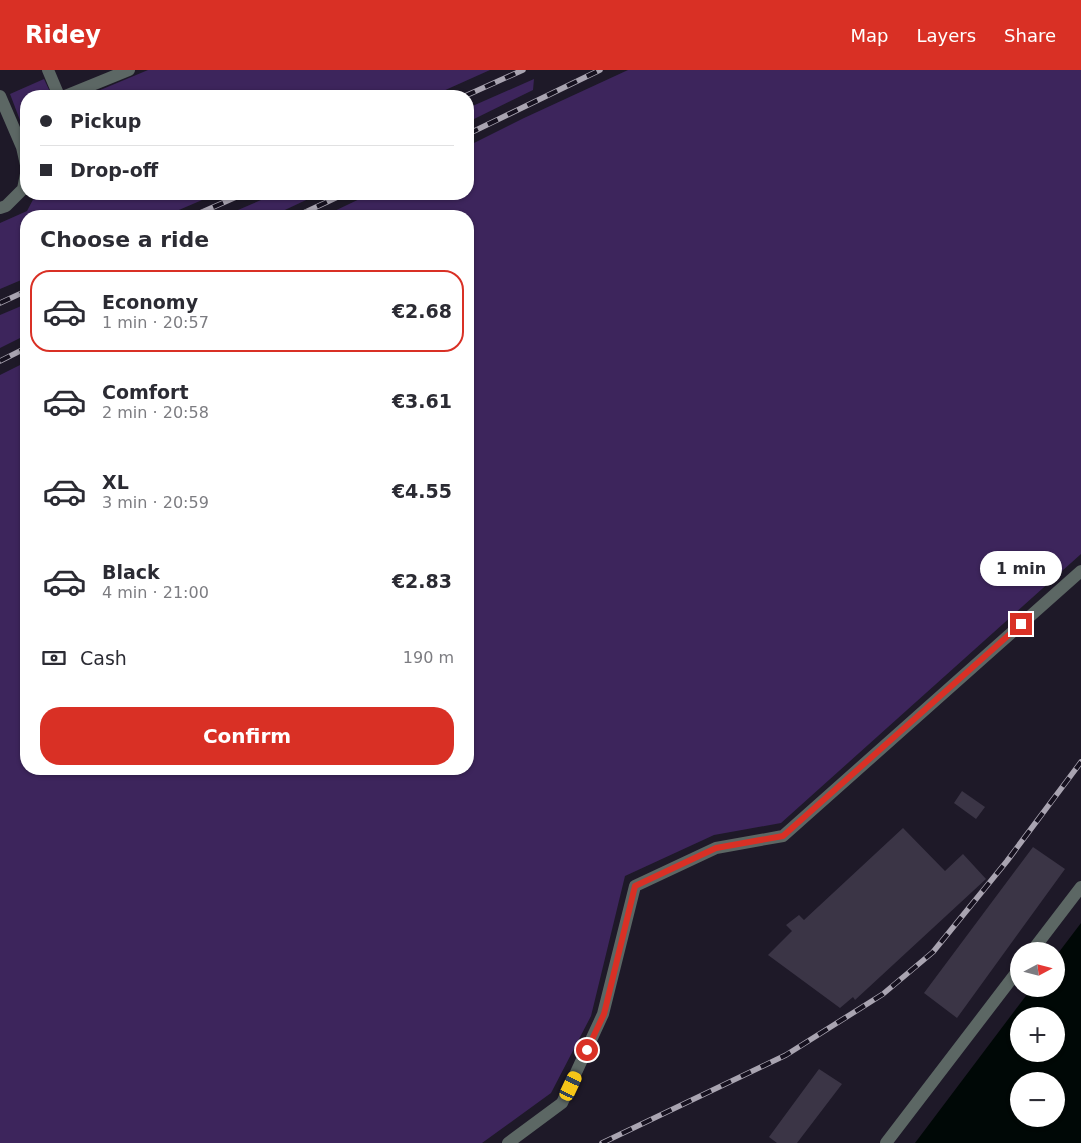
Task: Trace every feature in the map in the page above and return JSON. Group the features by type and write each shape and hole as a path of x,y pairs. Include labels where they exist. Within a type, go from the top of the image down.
{"lane":[{"path":"48,70 56,90"},
{"path":"80,90 129,70"},
{"path":"0,96 20,142"},
{"path":"0,208 6,206 20,192"},
{"path":"508,1143 562,1103 604,1014 635,886 716,848 783,836 1081,571"},
{"path":"1039,942 1081,887"},
{"path":"886,1143 1010,981"}],"shaded area":[{"path":"148,70 490,70 445,90 100,90"},
{"path":"628,70 1081,70 1081,554 781,823 714,835 625,876 591,1016 551,1093 482,1143 0,1143 0,375 20,365 20,775 474,775 474,210 337,210 357,200 474,200 474,143"},
{"path":"44,79 49,90 20,90 20,120 10,94"},
{"path":"534,79 533,90 474,119 474,105"},
{"path":"33,200 202,200 179,210 28,210"},
{"path":"261,200 306,200 285,210 238,210"},
{"path":"20,214 20,281 0,289 0,223"},
{"path":"20,307 20,338 0,348 0,315"},
{"path":"1081,923 1081,1143 915,1143 1010,1017 1010,1062 1065,1062 1065,1007 1017,1007 1024,998 1065,998 1065,944"}],"building":[{"path":"962,791 985,807 976,819 954,803"},
{"path":"903,828 945,871 963,854 986,879 855,1000 853,997 840,1008 768,955 792,931 786,925 799,915 804,920"},
{"path":"1033,847 1065,869 1012,942 1010,942 1010,945 957,1018 924,993"},
{"path":"819,1069 842,1084 797,1143 777,1143 769,1137"}],"railway":[{"path":"474,92 523,70"},
{"path":"474,131 600,70"},
{"path":"207,210 229,200"},
{"path":"310,210 331,200"},
{"path":"0,303 20,294"},
{"path":"0,361 20,351"},
{"path":"602,1143 786,1055 883,994 933,952 1007,861 1081,762"}],"route":[{"path":"587,1050 604,1014 635,886 716,848 783,836 1021,624"}]}
